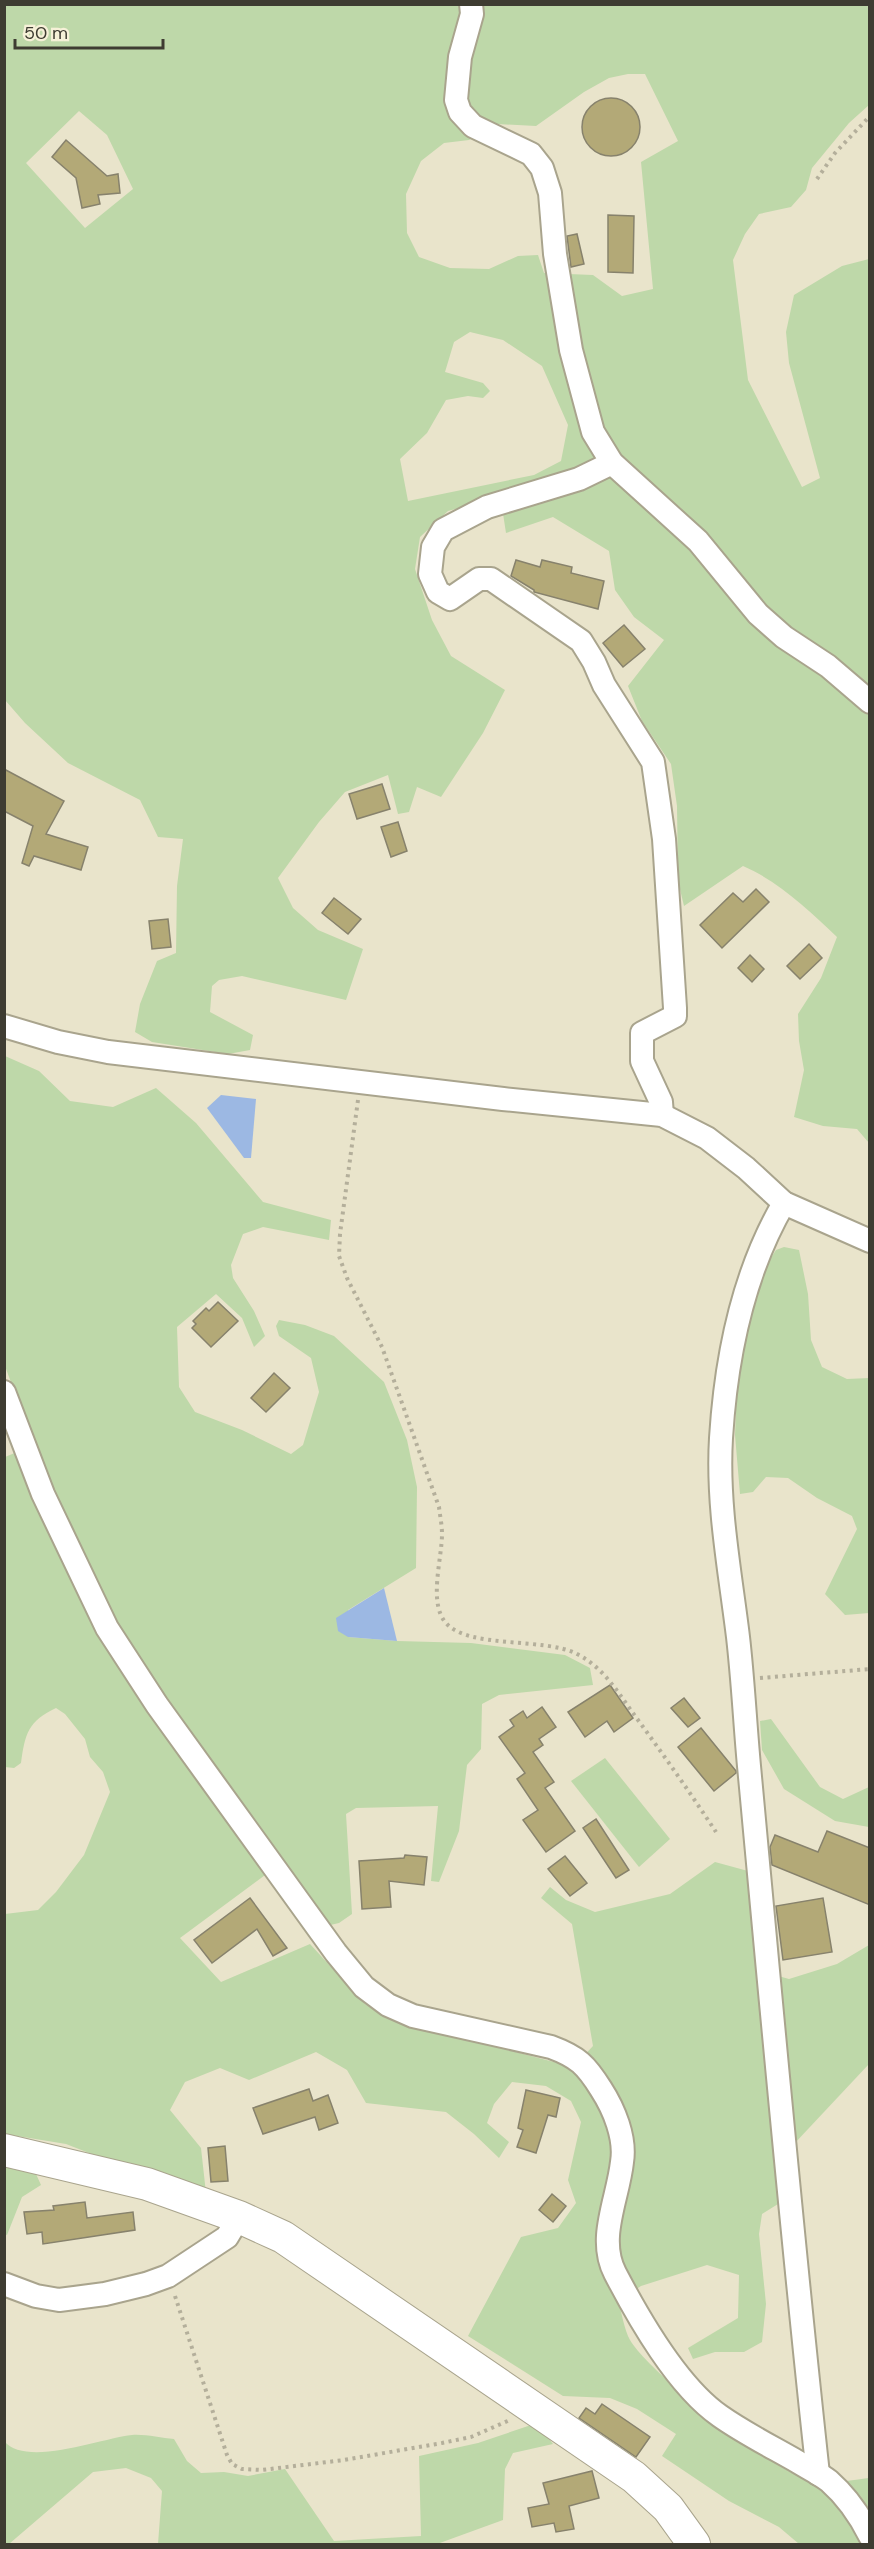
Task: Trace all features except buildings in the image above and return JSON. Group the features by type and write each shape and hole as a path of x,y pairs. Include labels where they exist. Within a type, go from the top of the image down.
{"street":[{"path":"471,4 472,14 460,57 456,100 460,112 473,126 531,154 542,168 550,193 555,254 571,350 593,432 612,463 698,541 758,614 784,637 828,666 870,702"},
{"path":"612,463 579,478 487,507 443,530 433,547 430,574 438,592 450,599 479,579 491,579 581,640 604,686 653,762 664,839 675,1016 642,1033 642,1061 661,1102 662,1115"},
{"path":"4,1026 58,1042 108,1052 503,1099 662,1115 707,1138 746,1168 784,1203 870,1240"},
{"path":"784,1203 769,1229 746,1291 729,1370 721,1439 721,1501 742,1679 772,2019 818,2474"},
{"path":"4,1392 43,1494 106,1628 163,1714 336,1953 364,1987 388,2006 413,2016 551,2047 572,2055 586,2066 610,2103 622,2142 623,2161 606,2240 614,2271 676,2375 718,2415 829,2481 860,2515 870,2536"},
{"path":"4,2150 147,2184 239,2217 283,2237 634,2477 668,2508 694,2544"},
{"path":"4,2284 36,2296 59,2300 105,2294 168,2276 227,2237 239,2217"}],"path":[{"path":"817,179 835,153 870,116"},
{"path":"361,1081 339,1256 347,1278 382,1347 440,1507 442,1534 437,1584 440,1609 445,1622 457,1632 501,1642 544,1644 575,1653 599,1667 683,1781 716,1832"},
{"path":"742,1679 870,1670"},
{"path":"168,2276 227,2455 232,2464 242,2469 262,2470 344,2460 471,2437 501,2426 519,2414 528,2404"}],"green space":[{"path":"4,5 869,5 869,105 849,123 812,168 806,190 791,207 759,214 745,234 733,260 748,380 802,487 820,478 789,363 786,332 794,295 842,266 869,259 869,1143 857,1129 823,1126 794,1117 804,1070 799,1041 798,1014 821,978 837,937 781,888 743,866 684,906 678,881 677,806 671,764 642,721 628,686 664,640 634,617 615,590 609,551 553,517 506,533 502,507 485,501 448,511 420,537 415,569 432,620 451,656 505,690 483,733 441,797 417,787 409,812 398,814 388,775 345,792 319,822 278,878 293,908 318,930 363,949 346,1000 242,976 219,980 212,986 210,1012 253,1035 250,1050 228,1054 152,1042 135,1032 140,1004 157,961 176,953 177,886 183,839 158,837 140,800 68,763 25,723 5,700","holes":["628,74 645,74 678,141 641,162 653,289 622,296 593,275 544,273 538,255 518,256 489,269 450,268 419,257 407,233 406,194 421,161 444,143 469,140 498,124 536,126 584,92 609,78","79,111 107,135 133,189 85,228 26,163","470,332 503,340 542,366 568,425 561,461 534,475 408,501 400,459 427,433 446,400 468,396 483,398 490,391 483,383 445,372 454,342"]},
{"path":"5,1056 39,1071 70,1101 113,1107 156,1088 196,1123 263,1202 331,1220 329,1240 263,1227 243,1234 231,1265 233,1278 254,1311 265,1336 254,1347 242,1318 216,1294 177,1327 179,1387 195,1412 242,1430 291,1454 303,1445 319,1392 311,1358 279,1336 276,1326 279,1320 305,1325 334,1336 384,1382 407,1440 417,1487 416,1568 348,1610 348,1637 471,1643 565,1655 590,1668 593,1685 499,1695 482,1704 481,1749 467,1765 459,1831 439,1882 431,1881 438,1806 356,1808 346,1814 352,1914 339,1923 326,1926 284,1861 180,1938 221,1982 310,1944 365,2004 386,2018 573,2067 593,2046 572,1924 541,1898 550,1887 566,1900 595,1912 670,1894 715,1862 748,1871 764,1972 789,1979 837,1964 869,1945 869,2064 779,2160 778,2204 762,2214 759,2234 766,2304 762,2342 744,2352 715,2352 693,2359 688,2348 738,2318 739,2275 707,2265 641,2286 618,2301 628,2336 642,2355 686,2397 742,2441 792,2473 810,2481 831,2482 869,2478 869,2544 799,2544 779,2527 729,2501 662,2456 676,2434 637,2409 610,2398 563,2396 468,2336 521,2237 558,2228 576,2203 568,2180 581,2122 571,2101 546,2086 512,2082 494,2104 487,2123 509,2142 499,2158 446,2112 366,2103 347,2070 316,2052 249,2080 220,2068 185,2082 170,2110 201,2148 206,2193 120,2165 66,2144 5,2134 5,1914 38,1910 56,1892 84,1855 110,1792 103,1772 90,1757 85,1739 65,1714 56,1708 34,1723 26,1736 21,1763 14,1768 5,1767 5,1457 34,1445 5,1366"},
{"path":"784,1247 799,1250 808,1294 811,1340 822,1367 847,1379 869,1378 869,1613 845,1615 825,1594 857,1529 852,1516 817,1498 788,1478 766,1477 753,1492 740,1494 735,1435 738,1358 763,1270 776,1250"},
{"path":"771,1719 820,1787 843,1799 869,1787 869,1827 835,1821 784,1789 762,1750 760,1721"},
{"path":"605,1758 670,1839 639,1867 571,1781"},
{"path":"5,2167 36,2174 41,2185 22,2197 7,2235 4,2234"},
{"path":"537,2423 553,2444 513,2453 505,2469 503,2520 437,2544 158,2544 162,2491 151,2478 126,2468 93,2472 9,2544 5,2544 4,2441 15,2449 46,2452 119,2437 148,2436 174,2439 187,2461 201,2473 224,2472 248,2476 285,2469 334,2541 421,2536 419,2456 478,2443"}],"water":[{"path":"221,1095 256,1099 251,1158 244,1158 207,1108"},
{"path":"384,1588 397,1641 348,1637 338,1631 336,1618"}]}
